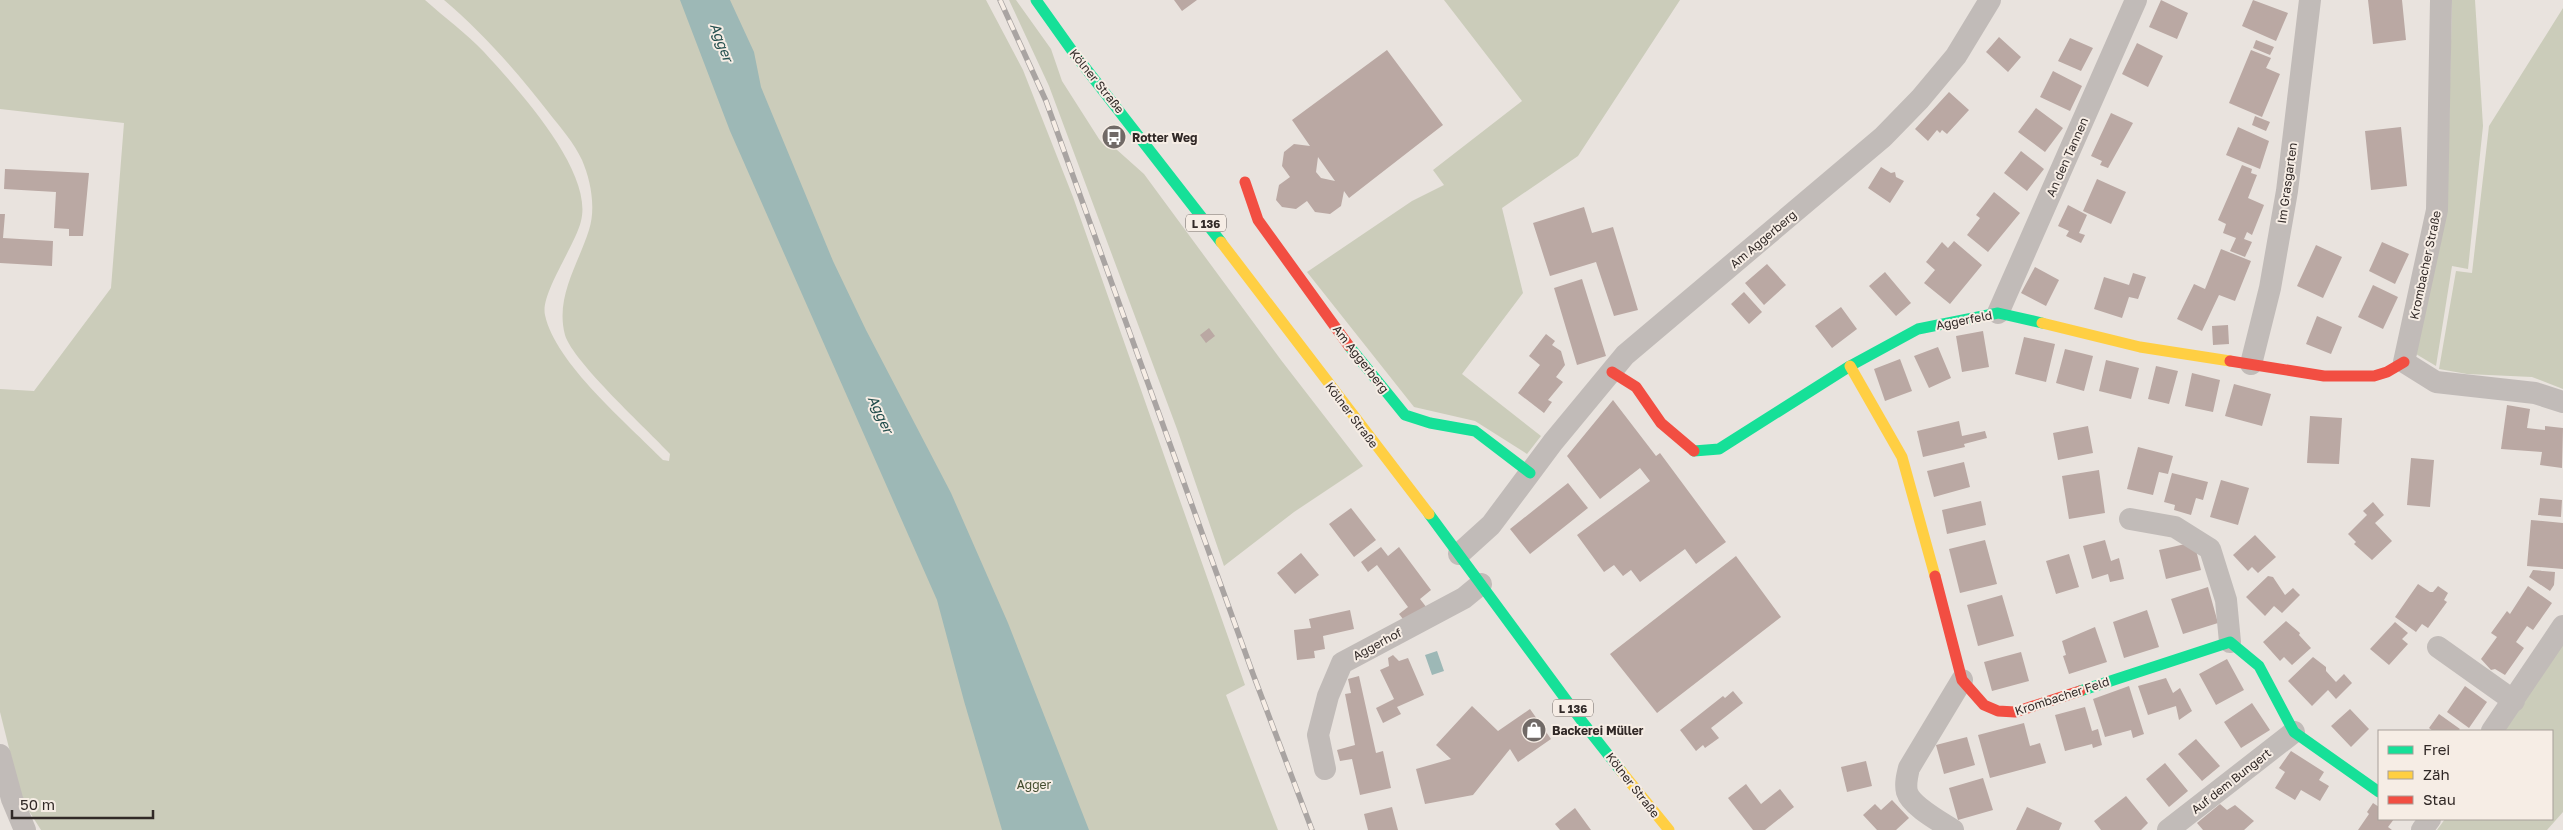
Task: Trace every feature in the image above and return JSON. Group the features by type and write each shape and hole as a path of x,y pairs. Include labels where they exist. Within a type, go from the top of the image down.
{"street":[{"name":"Kölner Straße","path":"1036,0 1073,52 1127,119 1459,554 1584,724 1668,830"},
{"name":"Am Aggerberg","path":"1459,554 1491,525 1530,473 1626,355 1883,137 1920,99 1956,56 1990,0"},
{"name":"An den Tannen","path":"1998,313 2136,0"},
{"name":"Im Grasgarten","path":"2251,364 2270,288 2287,191 2310,0"},
{"name":"Krombacher Straße","path":"2404,362 2437,210 2441,0"},
{"name":"Am Aggerberg","path":"1245,182 1258,220 1357,357 1405,415 1430,423 1475,431 1530,473"},
{"name":"Aggerfeld","path":"1612,372 1636,386 1661,423 1693,452 1719,449 1850,366 1918,329 1998,313 2140,347 2324,376 2374,376 2387,372 2404,362"},
{"path":"2404,362 2436,382 2535,393 2563,402"},
{"name":"Krombacher Feld","path":"1850,366 1902,457 1925,536 1962,680 1974,698 1991,710 2003,714 2015,712 2230,642"},
{"path":"2130,519 2175,527 2210,549 2226,600 2230,642 2259,666 2294,732 2378,791"},
{"name":"Aggerhof","path":"1325,768 1318,735 1328,696 1342,663 1464,598 1480,584"},
{"path":"2493,730 2563,626"},
{"path":"2438,647 2514,701"},
{"path":"1954,830 1927,814 1907,794 1906,780 1909,768 1962,680"},
{"name":"Auf dem Bungert","path":"2168,830 2294,732"},
{"path":"0,755 12,799 25,830"}],"green space":[{"path":"0,0 425,0 470,38 498,67 532,108 564,155 576,178 582,201 581,221 548,295 545,315 552,334 563,353 578,372 613,411 663,460 669,461 670,454 596,378 571,347 565,335 563,307 565,294 589,230 592,213 592,195 582,160 567,136 512,68 444,0 986,0 1023,70 1073,197 1245,685 1226,695 1278,830 41,830 22,800 0,712 0,389 34,391 111,288 124,123 0,109"},
{"path":"1009,0 1016,0 1051,49 1062,81 1099,139 1103,144 1116,149 1144,174 1281,360 1363,466 1294,512 1224,566 1177,429 1049,86"},
{"path":"1444,0 1680,0 1578,156 1502,208 1523,293 1462,374 1541,436 1527,454 1475,421 1414,407 1307,272 1412,201 1444,185 1433,170 1522,101"},
{"path":"2452,0 2475,0 2483,126 2468,269 2452,266 2436,366 2416,354 2447,209"},
{"path":"2563,8 2563,389 2532,377 2467,374 2439,369 2456,271 2472,273 2489,126"},
{"path":"2563,643 2563,812 2547,830 2437,830 2444,820 2553,820 2553,730 2505,730"}],"water":[{"name":"Agger","path":"680,0 730,0 754,52 761,87 833,261 866,330 951,493 1008,623 1089,830 1002,830 937,600 730,131"},
{"path":"1437,651 1444,671 1432,675 1425,655"}],"building":[{"path":"1174,0 1197,0 1182,11"},
{"path":"2161,0 2188,13 2177,39 2149,27"},
{"path":"2253,0 2288,13 2276,41 2242,26"},
{"path":"2368,0 2402,0 2406,40 2373,44"},
{"path":"1999,37 2021,57 2008,72 1986,52"},
{"path":"2070,38 2093,48 2081,71 2058,61"},
{"path":"2256,40 2274,47 2270,55 2253,48"},
{"path":"2137,43 2163,56 2148,87 2122,74"},
{"path":"1387,50 1443,125 1349,198 1344,191 1341,206 1330,214 1315,212 1307,201 1296,209 1282,207 1276,200 1279,185 1290,177 1282,166 1284,152 1294,144 1310,146 1292,120","holes":["1318,157 1335,181 1321,178 1316,172"]},
{"path":"2251,50 2271,58 2266,68 2280,74 2262,117 2229,103"},
{"path":"2053,71 2082,86 2070,111 2040,97"},
{"path":"1949,92 1969,110 1947,134 1942,130 1940,133 1937,130 1928,141 1915,129"},
{"path":"2036,108 2063,128 2045,152 2018,132"},
{"path":"2111,113 2133,123 2108,168 2100,165 2102,161 2091,156"},
{"path":"2255,116 2270,122 2266,131 2252,125"},
{"path":"2238,127 2269,141 2260,169 2226,155"},
{"path":"2401,127 2407,186 2371,190 2365,131"},
{"path":"2021,151 2044,169 2027,191 2004,173"},
{"path":"2242,165 2252,169 2251,173 2257,175 2248,198 2264,205 2252,235 2247,232 2244,239 2252,242 2245,257 2230,251 2236,238 2223,233 2226,224 2218,220"},
{"path":"1881,167 1891,173 1895,172 1896,177 1904,181 1890,203 1868,188"},
{"path":"5,169 89,173 83,236 69,236 69,229 54,228 56,192 4,189"},
{"path":"2097,179 2126,192 2111,224 2083,211"},
{"path":"1994,192 2020,213 1988,252 1967,235 1980,218 1976,215"},
{"path":"2068,205 2087,215 2079,233 2085,235 2081,243 2066,236 2069,231 2058,226"},
{"path":"1584,207 1592,233 1613,227 1638,310 1614,316 1596,262 1550,276 1533,223"},
{"path":"0,214 5,214 3,238 53,241 52,266 0,263"},
{"path":"1954,241 1982,265 1950,304 1924,283 1935,270 1926,262 1942,242 1948,248"},
{"path":"2382,242 2409,254 2395,284 2369,271"},
{"path":"2316,245 2342,257 2323,298 2297,286"},
{"path":"2221,249 2251,261 2235,301 2219,295 2202,331 2177,319 2194,284 2205,289"},
{"path":"1767,264 1786,285 1764,305 1745,283"},
{"path":"2035,267 2059,280 2046,306 2021,293"},
{"path":"1885,272 1911,303 1896,316 1869,286"},
{"path":"2133,273 2146,277 2138,299 2129,297 2122,318 2094,309 2104,277 2129,285"},
{"path":"1582,279 1606,356 1577,365 1554,288"},
{"path":"2373,285 2398,297 2383,329 2358,317"},
{"path":"1744,292 1762,312 1749,324 1731,304"},
{"path":"1841,307 1857,329 1832,348 1815,326"},
{"path":"2317,316 2342,327 2331,354 2306,344"},
{"path":"2228,325 2229,344 2213,345 2212,326"},
{"path":"1209,328 1215,336 1206,343 1200,335"},
{"path":"1983,331 1989,367 1962,372 1956,336"},
{"path":"1546,334 1555,341 1552,345 1561,351 1565,365 1556,377 1563,382 1548,400 1552,402 1544,413 1518,393 1540,365 1529,356"},
{"path":"2024,337 2055,344 2046,382 2015,374"},
{"path":"1938,347 1951,378 1929,388 1914,356"},
{"path":"2065,349 2093,356 2084,391 2056,383"},
{"path":"1900,359 1912,391 1885,401 1874,369"},
{"path":"2106,360 2139,368 2131,399 2099,391"},
{"path":"2156,366 2178,371 2169,404 2148,399"},
{"path":"2192,373 2220,380 2213,412 2185,406"},
{"path":"2234,384 2271,394 2262,426 2225,416"},
{"path":"1613,400 1656,456 1660,453 1726,542 1696,564 1685,549 1640,582 1631,570 1623,576 1614,565 1604,572 1577,535 1650,481 1640,468 1600,499 1567,456"},
{"path":"2507,405 2530,409 2527,428 2545,430 2545,426 2563,428 2562,468 2540,465 2542,452 2501,449"},
{"path":"2310,416 2342,418 2339,464 2307,463"},
{"path":"1959,421 1962,436 1985,431 1987,438 1964,444 1965,447 1923,457 1917,431"},
{"path":"2088,426 2093,453 2058,460 2053,433"},
{"path":"2138,447 2173,456 2168,474 2159,472 2153,495 2127,489"},
{"path":"2411,458 2434,460 2430,507 2407,505"},
{"path":"1964,462 1970,487 1934,497 1927,471"},
{"path":"2099,470 2105,513 2069,519 2062,476"},
{"path":"2172,473 2208,482 2203,500 2196,498 2191,515 2174,510 2175,505 2164,502"},
{"path":"2221,480 2249,488 2238,525 2210,517"},
{"path":"1568,483 1588,508 1530,554 1510,529"},
{"path":"2540,498 2562,500 2561,517 2538,515"},
{"path":"1981,501 1986,525 1947,534 1942,510"},
{"path":"2373,502 2384,515 2375,523 2392,541 2372,560 2354,544 2356,542 2348,534 2367,515 2363,511"},
{"path":"1351,508 1376,540 1354,557 1329,524"},
{"path":"2531,520 2563,523 2563,569 2527,566"},
{"path":"2255,535 2276,557 2258,573 2252,567 2248,571 2233,555"},
{"path":"1985,540 1997,584 1960,593 1949,549"},
{"path":"2105,540 2111,561 2119,558 2124,579 2110,582 2108,574 2092,579 2083,546"},
{"path":"2194,542 2201,570 2166,579 2159,550"},
{"path":"1381,547 1388,556 1399,547 1431,590 1420,599 1427,608 1407,624 1399,614 1408,607 1377,565 1368,572 1361,562"},
{"path":"1301,553 1319,575 1295,594 1277,573"},
{"path":"2069,554 2079,587 2056,594 2046,561"},
{"path":"1736,556 1781,617 1657,713 1610,654"},
{"path":"2533,570 2555,572 2554,585 2550,591 2529,577"},
{"path":"2268,576 2273,577 2285,595 2293,588 2300,595 2282,613 2274,606 2265,616 2246,597"},
{"path":"2418,584 2430,592 2433,592 2438,586 2448,593 2444,600 2447,602 2428,628 2422,624 2416,632 2395,617"},
{"path":"2528,586 2552,603 2533,630 2527,626 2516,642 2524,648 2505,675 2495,669 2491,670 2481,659 2497,637 2491,633 2507,611 2510,614"},
{"path":"2208,587 2218,623 2183,634 2171,599"},
{"path":"2002,595 2014,636 1978,646 1967,605"},
{"path":"1350,610 1354,629 1323,636 1325,649 1314,651 1315,658 1297,660 1294,630 1311,628 1309,619"},
{"path":"2147,610 2159,647 2124,658 2113,622"},
{"path":"2286,621 2300,633 2299,635 2311,648 2292,665 2284,657 2280,661 2263,642"},
{"path":"2395,622 2408,633 2402,639 2408,644 2389,665 2370,649"},
{"path":"2095,627 2107,662 2069,674 2063,656 2066,655 2062,641"},
{"path":"2021,652 2029,681 1992,691 1984,662"},
{"path":"1393,655 1399,661 1408,658 1424,695 1397,707 1401,714 1383,723 1376,708 1394,699 1380,670 1389,666 1388,658"},
{"path":"2313,657 2326,667 2326,671 2336,682 2344,674 2352,683 2336,699 2328,690 2312,706 2288,681"},
{"path":"2227,659 2244,690 2216,705 2199,674"},
{"path":"1359,676 1376,753 1383,751 1391,788 1360,795 1352,759 1340,761 1337,750 1355,745 1345,694 1351,693 1348,679"},
{"path":"2166,678 2173,693 2180,688 2192,711 2179,720 2176,706 2148,715 2138,686"},
{"path":"2129,686 2144,734 2133,738 2131,730 2105,737 2093,699"},
{"path":"2465,686 2487,702 2469,728 2447,712"},
{"path":"1733,691 1743,703 1711,728 1719,738 1705,748 1703,745 1696,751 1680,730 1723,696 1725,698"},
{"path":"2252,703 2270,730 2241,748 2224,722"},
{"path":"1472,706 1498,731 1530,709 1551,739 1518,762 1510,749 1473,795 1425,804 1416,769 1451,759 1436,745"},
{"path":"2085,707 2092,731 2098,729 2102,745 2093,748 2092,744 2065,751 2055,715"},
{"path":"2350,709 2369,729 2351,747 2331,726"},
{"path":"2439,714 2460,729 2432,730 2429,728"},
{"path":"2024,723 2030,746 2040,743 2046,763 1990,778 1978,735"},
{"path":"1967,737 1975,765 1944,774 1936,745"},
{"path":"2196,739 2220,766 2202,781 2178,754"},
{"path":"2291,751 2324,772 2319,780 2329,786 2320,801 2301,790 2295,800 2275,788 2285,772 2279,768"},
{"path":"1866,761 1872,786 1847,792 1841,767"},
{"path":"2165,763 2188,791 2169,807 2146,779"},
{"path":"1983,778 1993,810 1958,820 1949,788"},
{"path":"1746,784 1761,804 1780,789 1794,807 1765,830 1753,830 1728,798"},
{"path":"2126,796 2148,823 2141,830 2101,830 2094,821"},
{"path":"1892,800 1909,818 1896,830 1877,830 1863,815 1875,804 1881,810"},
{"path":"2373,803 2378,806 2378,820 2393,820 2388,827 2392,830 2358,830 2369,814 2367,812"},
{"path":"2220,804 2227,810 2235,805 2254,821 2244,830 2203,830 2197,823"},
{"path":"1392,807 1398,830 1368,830 1364,814"},
{"path":"2027,807 2062,823 2059,830 2016,830"},
{"path":"1575,808 1591,830 1560,830 1555,824"}],"railway":[{"path":"1000,0 1046,101 1253,674 1312,830"}],"traffic: fast":[{"path":"1036,0 1073,52 1221,242"},
{"path":"1694,451 1719,449 1850,366 1918,329 1998,313 2042,323"},
{"path":"1349,346 1405,415 1430,423 1475,431 1530,473"},
{"path":"1429,514 1584,724 1621,771"},
{"path":"2080,691 2230,642 2259,666 2294,732 2378,791"}],"traffic: slow":[{"path":"1221,242 1429,514"},
{"path":"2042,323 2140,347 2230,361"},
{"path":"1850,366 1902,457 1935,576"},
{"path":"1621,771 1669,830"}],"traffic: jam":[{"path":"1245,182 1258,220 1349,346"},
{"path":"2230,361 2324,376 2374,376 2387,372 2404,362"},
{"path":"1612,372 1636,387 1661,423 1694,451"},
{"path":"1935,576 1962,680 1984,705 1998,711 2015,712 2080,691"}],"place":[{"name":"Rotter Weg","path":"1114,137"},
{"name":"Backerei Müller","path":"1534,730"}]}
